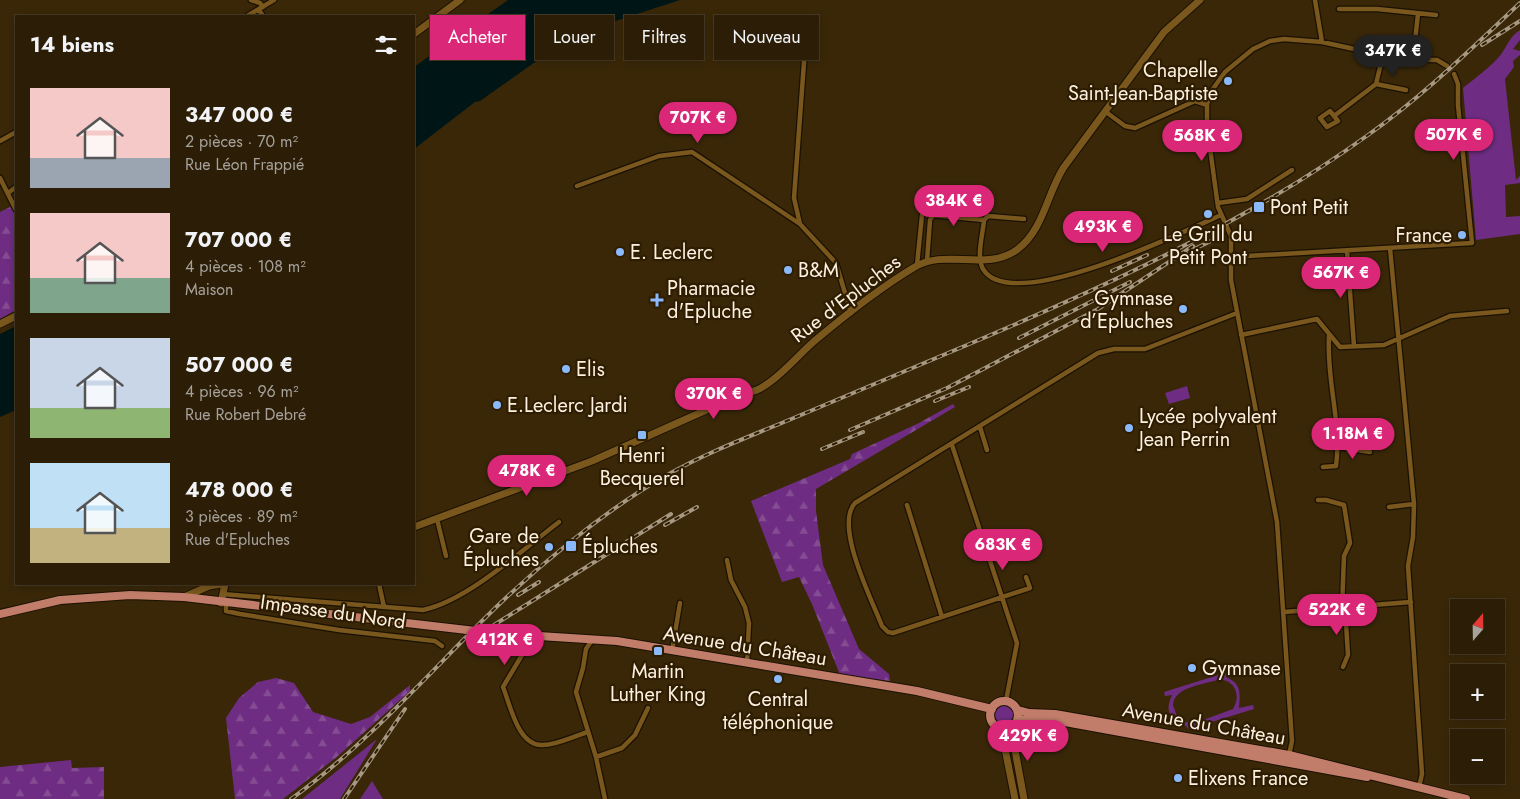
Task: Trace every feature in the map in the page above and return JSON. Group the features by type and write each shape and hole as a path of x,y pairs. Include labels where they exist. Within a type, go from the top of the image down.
{"main road":[{"path":"0,614 78,598 130,595 184,597 207,601 223,600"},
{"name":"Avenue du Château","path":"223,600 467,630 595,639 917,691 992,709"},
{"path":"1006,701 1011,702 1018,710 1018,720 1007,729 993,724 990,714 994,705 1006,701"},
{"name":"Avenue du Château","path":"1018,710 1029,713 1074,717 1355,770 1466,799"},
{"name":"Avenue du Château","path":"1018,720 1042,718 1289,758"}],"street":[{"path":"251,0 260,2 263,15"},
{"path":"249,15 274,0"},
{"path":"415,33 460,0"},
{"name":"Rue d'Epluches","path":"750,392 766,385 817,339 917,265 939,258 980,262 1002,257 1027,242 1040,222 1059,176 1164,32 1200,0"},
{"path":"1315,0 1322,42"},
{"path":"1339,9 1377,9 1436,15"},
{"path":"1412,59 1418,14"},
{"path":"1289,758 1292,740 1277,522 1230,275 1231,236 1221,215 1218,203 1207,126 1207,104 1210,93 1225,72 1253,49 1270,41 1284,39 1322,42 1383,55 1437,60 1447,66"},
{"path":"1334,116 1376,84 1383,55"},
{"path":"800,224 794,190 804,60"},
{"path":"1230,257 1472,243 1458,105 1458,84 1454,74"},
{"path":"1376,84 1406,90"},
{"path":"1106,112 1125,126 1135,128 1210,93"},
{"path":"1195,101 1207,104"},
{"path":"0,141 15,133"},
{"path":"577,186 659,156 692,152 800,224 836,263 851,313"},
{"path":"1218,203 1247,199 1292,170"},
{"path":"0,178 15,208"},
{"path":"8,193 15,188"},
{"path":"917,265 922,215"},
{"path":"927,261 930,220 933,215 984,220"},
{"path":"1024,219 988,216 984,220 980,262 984,270 993,278 1018,284 1058,277 1142,251 1221,215"},
{"path":"1390,248 1414,504 1413,537 1408,566 1422,774 1419,788"},
{"path":"1347,251 1354,346"},
{"path":"1241,335 1317,319 1329,336 1340,347 1384,344 1450,316 1506,311"},
{"path":"1026,577 1030,588 894,633 888,632 882,626 852,548 848,516 854,503 952,445 1098,354 1114,349 1145,349 1237,313"},
{"path":"0,324 15,316"},
{"path":"1323,468 1336,466 1339,447 1328,362 1329,336"},
{"path":"737,385 746,386 750,392 748,401 742,404 736,404 731,399 732,389 737,385"},
{"path":"415,527 600,458 731,399"},
{"path":"980,427 987,450"},
{"path":"952,445 1017,643 1006,701"},
{"path":"1339,447 1370,452"},
{"path":"1318,500 1326,500 1344,505 1350,543 1344,556 1344,607 1348,655 1343,667"},
{"path":"1389,507 1414,504"},
{"path":"907,505 942,617"},
{"path":"437,519 446,556"},
{"path":"225,585 223,600 424,610 436,608 456,598 559,522"},
{"path":"727,560 731,580 745,607 749,623 747,663"},
{"path":"184,597 215,585"},
{"path":"207,601 211,589 217,585"},
{"path":"379,585 384,607"},
{"name":"Impasse du Nord","path":"223,600 226,611 240,614 339,630 435,641 442,646"},
{"path":"1284,612 1411,602"},
{"path":"672,651 680,603"},
{"path":"579,638 586,648"},
{"path":"595,639 586,648 583,668 576,692 596,757 605,799"},
{"path":"522,655 503,687 524,736 541,746 588,732"},
{"path":"596,757 622,748 635,735 648,708"},
{"path":"1007,729 1003,739 1015,799"},
{"path":"1007,729 1024,799"}],"green space":[{"path":"1520,30 1520,40 1513,49 1520,51 1520,55 1513,61 1514,67 1505,79 1516,180 1520,176 1520,183 1505,185 1506,217 1520,216 1520,234 1476,240 1463,88 1495,61 1508,42"},
{"path":"12,206 15,213 15,311 0,319 0,212"},
{"path":"1187,386 1190,398 1169,404 1165,393"},
{"path":"953,404 955,407 816,489 816,511 823,565 859,649 889,674 890,681 840,675 812,604 799,577 782,582 751,501 850,459 852,454 919,423"},
{"path":"1247,666 1248,670 1226,677 1235,683 1239,690 1239,708 1253,705 1254,709 1189,729 1170,714 1169,703 1172,695 1165,696 1164,692","holes":["1223,680 1235,688 1237,698 1233,709 1192,724 1178,719 1173,705 1178,694 1197,685"]},
{"path":"276,678 294,683 313,712 351,724 370,717 410,685 410,691 338,756 283,799 235,799 226,718 239,698 258,682"},
{"path":"1005,705 1012,708 1015,715 1012,722 1005,725 998,722 995,715 998,708"},
{"path":"377,739 340,799 302,799"},
{"path":"71,760 72,768 104,767 104,799 0,799 0,767"},
{"path":"372,781 383,799 360,799"}],"shaded area":[{"path":"508,0 680,0 634,15 624,15 624,18 614,21 614,15 535,15 535,60 538,60 480,101 475,102 415,148 415,66 430,56 430,60 525,60 525,15 487,15"},
{"path":"15,326 15,410 0,417 0,334"}],"tunnel":[{"path":"1447,66 1454,74"}],"railway":[{"path":"291,799 342,759 366,737 523,582 570,542 618,506 667,475 712,452 1071,300 1224,225 1273,197 1368,135 1446,72 1520,3"},
{"path":"1482,45 1520,21"},
{"path":"1188,252 1211,241"},
{"path":"850,430 947,388 1098,309 1193,246"},
{"path":"1112,271 1147,255"},
{"path":"1019,338 1130,282"},
{"path":"935,401 969,387"},
{"path":"822,449 863,432"},
{"path":"665,525 697,507"},
{"path":"494,625 671,514"},
{"path":"518,595 539,582"},
{"path":"344,799 405,709"}],"place":[{"name":"Chapelle Saint-Jean-Baptiste","path":"1228,81"},
{"name":"Pont Petit","path":"1259,207"},
{"name":"Le Grill du Petit Pont","path":"1208,214"},
{"name":"France","path":"1462,235"},
{"name":"E. Leclerc","path":"620,252"},
{"name":"B&M","path":"788,270"},
{"name":"Pharmacie d'Epluche","path":"657,300"},
{"name":"Gymnase d’Epluches","path":"1183,309"},
{"name":"Elis","path":"566,369"},
{"name":"E.Leclerc Jardi","path":"497,405"},
{"name":"Lycée polyvalent Jean Perrin","path":"1129,428"},
{"name":"Henri Becquerel","path":"642,435"},
{"name":"Épluches","path":"571,546"},
{"name":"Gare de Épluches","path":"549,547"},
{"name":"Martin Luther King","path":"658,651"},
{"name":"Gymnase","path":"1192,668"},
{"name":"Central téléphonique","path":"778,679"},
{"name":"Elixens France","path":"1178,778"}]}
